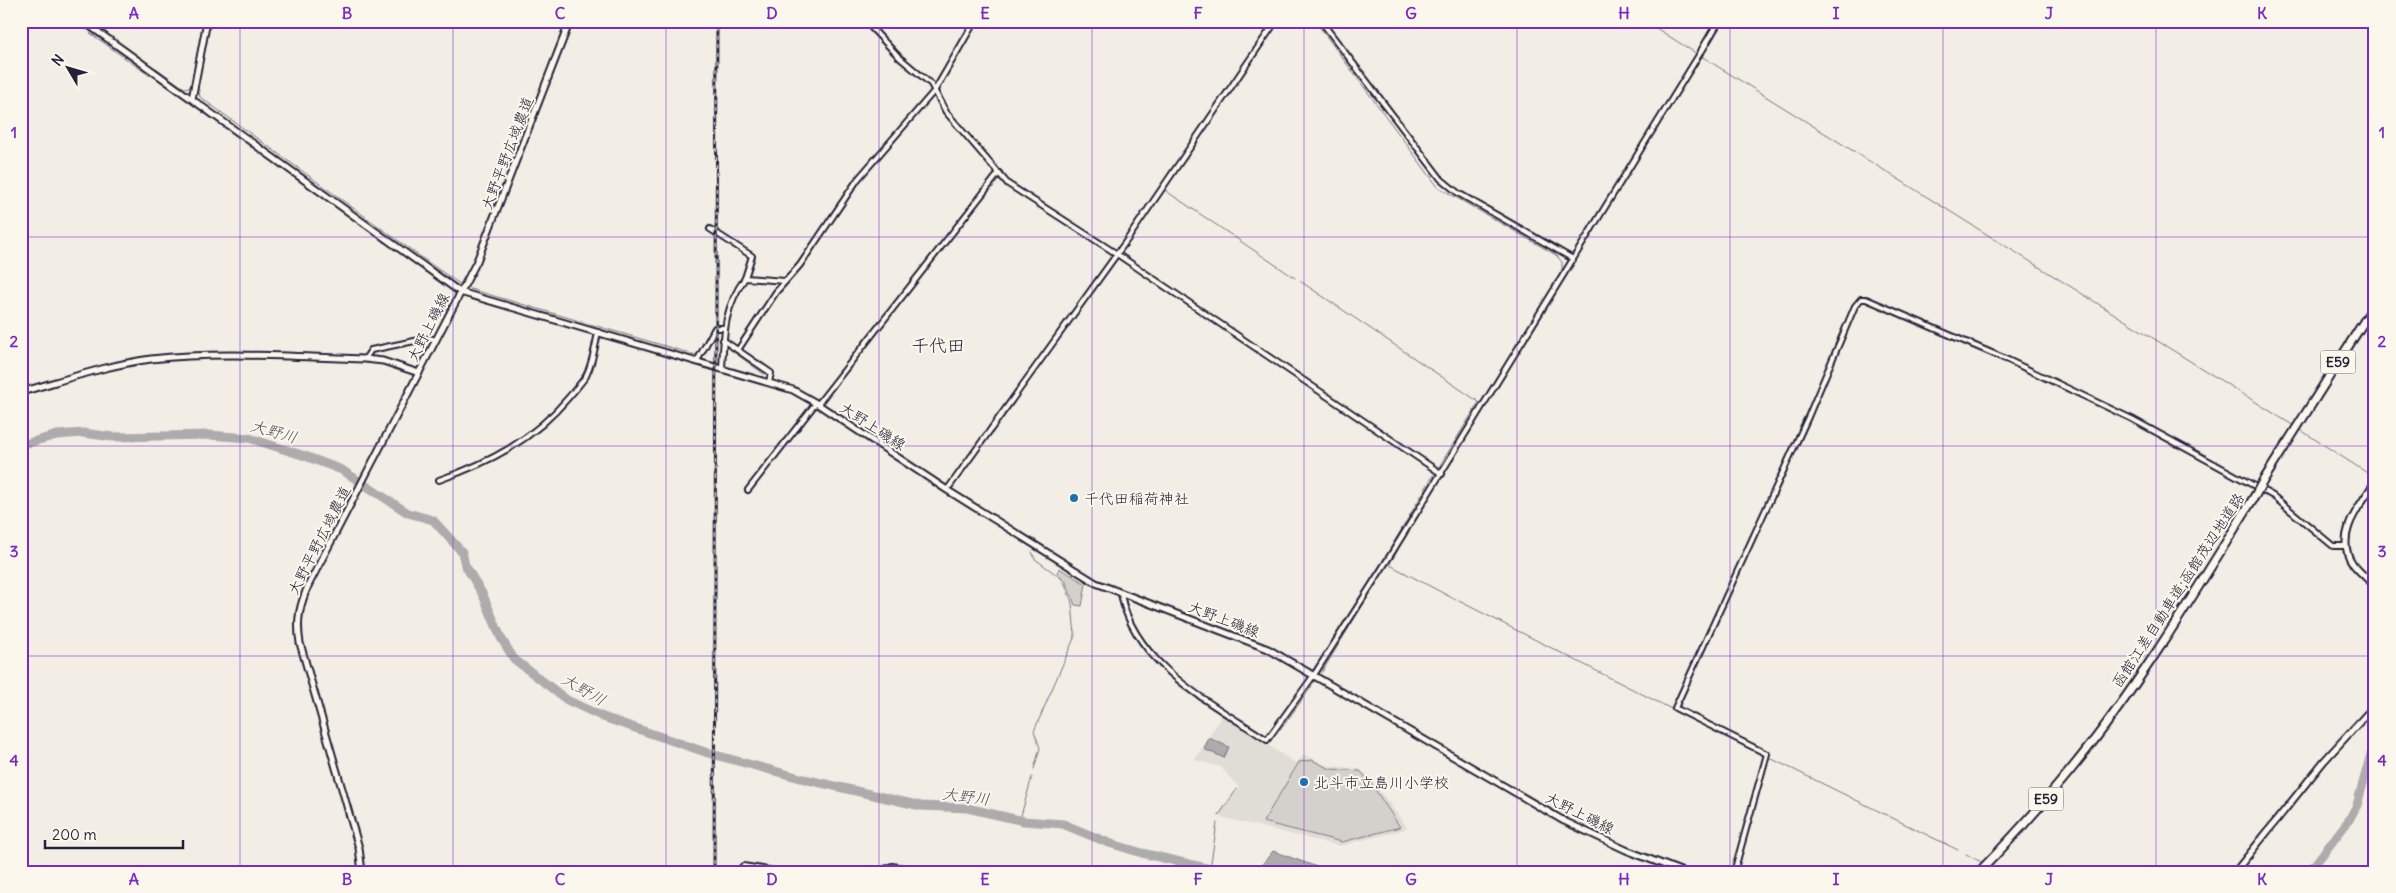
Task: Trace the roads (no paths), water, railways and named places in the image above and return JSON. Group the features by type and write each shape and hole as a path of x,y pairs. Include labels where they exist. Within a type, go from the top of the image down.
{"highway":[{"name":"函館江差自動車道;函館茂辺地道路","path":"1982,869 2032,817 2101,731 2194,594 2375,304"}],"main road":[{"path":"83,21 460,292"},
{"path":"192,99 207,21"},
{"name":"大野平野広域農道","path":"460,292 491,227 570,21"},
{"path":"1702,50 1719,21"},
{"name":"大野上磯線","path":"21,392 116,366 177,357 215,355 383,361 419,373 460,292 793,390 817,403 947,490 1078,573 1121,594 1235,635 1268,649 1564,821 1626,850 1683,872"},
{"name":"大野平野広域農道","path":"362,872 360,848 297,630 302,601 419,373"},
{"path":"2374,484 2348,525 2346,546 2353,564 2375,586"},
{"path":"2236,872 2324,761 2375,705"}],"street":[{"path":"865,21 900,58 935,90 946,112 1014,188 1117,254 1442,474"},
{"path":"738,350 785,282 800,265 858,179 935,90 975,21"},
{"path":"947,490 1117,254 1276,21"},
{"path":"1322,21 1441,179 1458,193 1573,259"},
{"path":"1121,594 1139,637 1151,653 1191,689 1267,740 1314,676 1442,474 1702,50"},
{"path":"748,490 999,173"},
{"path":"710,229 752,256 745,278 731,302 724,328 722,368"},
{"path":"745,278 785,282"},
{"path":"1734,872 1767,754 1675,708 1808,417 1843,332 1855,306 1862,299 1866,299 2008,360 2132,419 2273,496 2333,546 2346,546"},
{"path":"697,361 715,328 724,328"},
{"path":"439,480 474,468 530,436 545,424 584,378 593,356 598,332"},
{"path":"365,360 371,350 429,338 436,340"},
{"path":"724,340 771,373 769,382"},
{"path":"737,872 743,866 782,872"},
{"path":"878,872 892,866 930,872"}],"waterway":[{"path":"74,21 86,30"},
{"path":"1315,21 1438,187 1556,255 1562,262 1562,272 1441,469"},
{"path":"1645,21 1697,54"},
{"path":"90,33 150,76 151,74"},
{"path":"1701,56 2294,426"},
{"path":"156,68 184,88 191,87"},
{"path":"198,86 200,97 460,284"},
{"path":"1166,191 1295,278"},
{"path":"1300,281 1479,402 1439,467"},
{"path":"470,289 696,355"},
{"path":"728,348 764,374"},
{"path":"2299,429 2375,478"},
{"name":"大野川","path":"21,445 57,435 83,433 113,437 209,435 249,438 305,456 342,470 408,513 433,520 462,552 465,565 483,595 501,638 514,659 567,700 603,717 708,753 804,779 921,806 967,808 1024,821 1063,824 1109,843 1142,853 1223,872"},
{"path":"1376,573 1434,474"},
{"path":"1395,544 1436,476"},
{"path":"1392,560 1398,550"},
{"path":"1032,552 1035,559 1061,578 1065,584 1072,603 1075,636 1034,731 1040,748 1034,769"},
{"path":"1391,563 1390,565 1456,600"},
{"path":"1322,672 1379,578"},
{"path":"1459,601 1760,754"},
{"path":"1281,729 1312,686"},
{"path":"2309,872 2349,820 2357,805 2371,754 2375,751"},
{"path":"1770,758 1958,850"},
{"path":"1020,819 1032,777"},
{"path":"1219,815 1237,789"},
{"path":"1210,869 1217,823"},
{"path":"1966,854 1983,863"},
{"name":"大野川","path":"1189,872 1190,865"},
{"path":"1989,865 2001,871"}],"railway":[{"path":"714,872 717,21"}],"place":[{"name":"千代田稲荷神社","path":"1074,498"},
{"name":"北斗市立島川小学校","path":"1304,782"}],"district":[{"name":"千代田","path":"938,345"}]}
